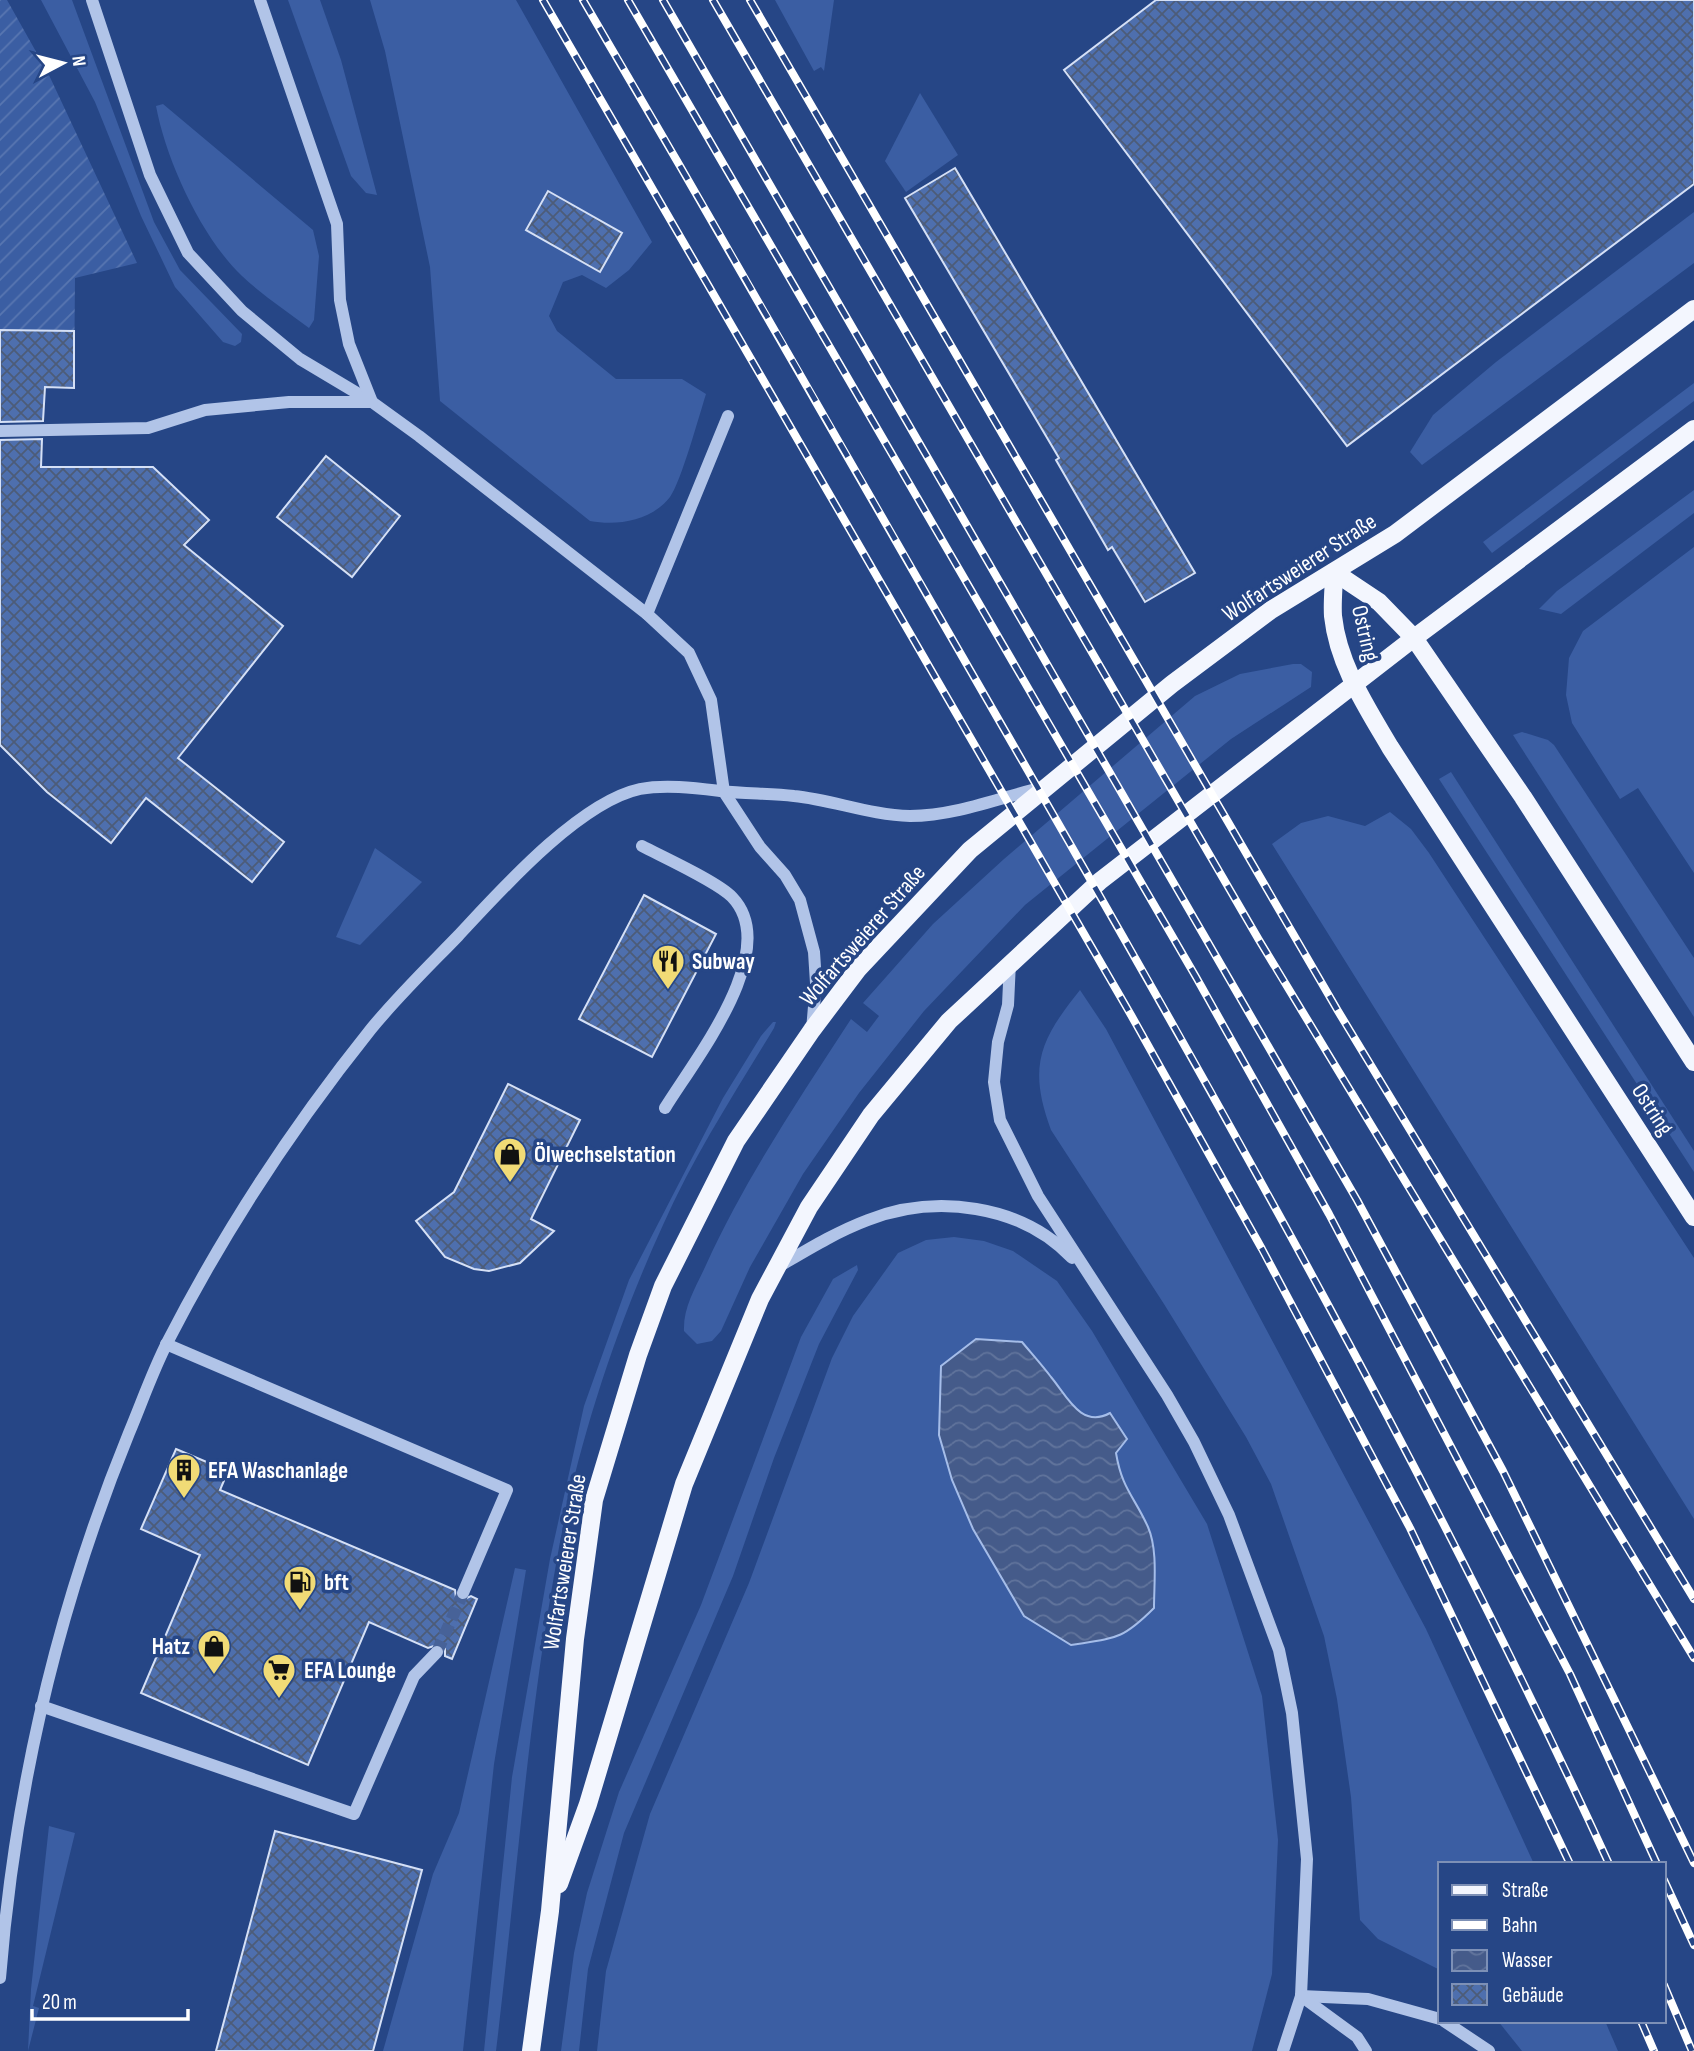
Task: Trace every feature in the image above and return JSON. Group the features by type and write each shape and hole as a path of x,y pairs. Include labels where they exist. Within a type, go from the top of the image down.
{"main road":[{"name":"Wolfartsweierer Straße","path":"531,2051 550,1911 575,1639 598,1487 638,1354 663,1286 736,1140 812,1030 859,969 970,850 1043,787 1249,626 1434,505 1694,309"},
{"name":"Wolfartsweierer Straße","path":"550,1911 588,1804 684,1484 760,1299 808,1207 871,1115 949,1021 1100,881 1414,638 1694,429"},
{"name":"Ostring","path":"1334,572 1379,602 1414,638 1522,797 1694,1062"},
{"name":"Ostring","path":"1334,572 1333,616 1340,649 1354,685 1390,747 1694,1217"}],"street":[{"path":"92,0 150,175 188,253 242,312 300,359 372,402 647,614 689,653 712,700 724,792 760,848 785,875 800,900 814,952 816,983 812,1030"},
{"path":"260,0 337,224 340,300 349,344 372,402"},
{"path":"0,431 148,428 205,410 289,402 372,402"},
{"path":"647,614 728,416"},
{"path":"0,1978 8,1881 23,1790 41,1706 75,1577 111,1479 166,1344 254,1194 319,1098 373,1027 506,884 598,806 640,789 694,788 795,796 884,814 915,816 956,810 1043,787"},
{"path":"642,846 730,895 744,912 749,932 747,958 739,986 665,1108"},
{"path":"1010,962 1008,1005 998,1042 994,1082 1000,1120 1038,1196 1194,1442 1229,1515 1279,1650 1295,1740 1307,1860 1301,1996 1283,2051"},
{"name":"Wolfartsweierer Straße","path":"778,1268 839,1232 871,1219 900,1211 975,1209 1010,1216 1043,1232 1094,1281"},
{"path":"166,1344 507,1490 463,1593"},
{"path":"41,1706 354,1814 414,1676 437,1652"},
{"path":"1301,1996 1368,1999 1438,2019"},
{"path":"1301,1996 1357,2037 1366,2051"},
{"path":"1447,2023 1489,2051"}],"shaded area":[{"path":"0,0 7,0 48,73 137,263 75,278 74,388 0,387"},
{"path":"41,0 72,0 154,222 180,270 242,334 241,342 235,346 223,342 175,287 141,216 95,102"},
{"path":"288,0 320,0 341,60 377,195 366,193 351,176"},
{"path":"370,0 516,0 652,242 629,270 606,288 582,275 563,282 549,316 557,331 616,379 682,379 706,394 674,489 670,497 653,512 623,522 590,521 440,401 430,267 385,51"},
{"path":"775,0 834,0 824,71 821,67 814,71"},
{"path":"920,93 958,155 906,192 885,161"},
{"path":"163,104 313,230 319,256 314,320 309,328 242,276 213,241 187,197 168,150 156,106"},
{"path":"1694,212 1694,263 1422,465 1410,452 1433,415 1496,362"},
{"path":"1694,383 1694,401 1492,553 1483,542"},
{"path":"1694,490 1694,513 1561,614 1539,609 1557,591"},
{"path":"1694,547 1694,873 1638,788 1620,799 1572,723 1566,695 1569,658 1583,631"},
{"path":"1301,664 1312,672 1311,687 1231,739 1025,905 924,1011 859,1093 803,1174 750,1267 721,1331 712,1341 697,1344 684,1331 684,1322 694,1289 721,1233 774,1140 851,1019 867,1032 879,1016 863,1003 933,924 1004,859 1195,696 1240,674"},
{"path":"1522,732 1548,740 1554,745 1694,958 1694,1017 1513,735"},
{"path":"1451,772 1694,1151 1694,1172 1439,779"},
{"path":"1390,812 1411,829 1429,853 1694,1258 1694,1519 1272,844 1301,823 1328,816 1365,826"},
{"path":"375,848 422,882 360,945 336,937"},
{"path":"1080,990 1106,1029 1426,1629 1533,1862 1438,1862 1438,1969 1378,1939 1360,1920 1351,1797 1337,1699 1324,1636 1271,1484 1246,1437 1164,1304 1051,1130 1040,1089 1039,1071 1047,1040"},
{"path":"776,1022 774,1028 701,1149 663,1225 614,1345 576,1469 558,1553 538,1677 496,2051 484,2051 512,1777 550,1559 584,1406 629,1280 723,1098 761,1036"},
{"path":"954,1237 984,1241 1013,1251 1057,1281 1092,1331 1207,1524 1262,1696 1278,1840 1272,1974 1252,2051 597,2051 606,1971 650,1814 749,1583 832,1358 853,1316 898,1253 926,1240"},
{"path":"857,1265 858,1270 819,1344 774,1458 733,1576 624,1833 588,1969 579,2051 561,2051 574,1953 587,1893 619,1792 701,1605 801,1337 833,1279"},
{"path":"515,1568 526,1570 494,1764 463,2051 383,2051 433,1874 459,1813"},
{"path":"49,1826 75,1833 33,2006 39,2008 28,2051 31,1989"},
{"path":"1500,2023 1606,2023 1618,2051 1522,2051"}],"water":[{"path":"976,1339 1022,1342 1076,1408 1091,1417 1110,1413 1127,1439 1116,1453 1125,1484 1151,1536 1155,1577 1154,1608 1126,1632 1109,1639 1071,1645 1024,1616 973,1529 952,1480 939,1435 941,1366"}],"building":[{"path":"1156,0 1694,0 1694,184 1347,446 1064,70"},
{"path":"955,168 1195,573 1145,602 1112,547 1108,550 1056,460 1059,458 905,198"},
{"path":"548,191 622,233 600,272 526,230"},
{"path":"0,330 74,331 74,388 45,387 43,421 0,422"},
{"path":"42,439 41,467 153,467 209,520 184,545 283,626 178,758 284,842 252,882 146,798 111,843 47,792 0,745 0,440"},
{"path":"326,456 400,516 352,577 277,517"},
{"path":"644,895 716,934 652,1057 579,1019"},
{"path":"508,1084 580,1120 531,1219 554,1231 520,1263 489,1271 474,1269 445,1257 416,1221 454,1192"},
{"path":"176,1449 228,1471 220,1490 455,1590 456,1598 460,1601 471,1596 477,1599 452,1659 445,1656 445,1649 440,1644 428,1648 369,1622 308,1765 141,1693 200,1555 141,1529"},
{"path":"275,1831 422,1870 373,2051 216,2051"}],"tunnel":[{"path":"437,1652 463,1593"}],"railway":[{"path":"543,0 1131,1015 1262,1249 1410,1528 1569,1862"},
{"path":"583,0 1181,1038 1331,1310 1474,1585 1608,1862"},
{"path":"628,0 1196,977 1329,1214 1570,1674 1656,1862"},
{"path":"663,0 1357,1200 1503,1471 1694,1863"},
{"path":"713,0 1259,940 1694,1658"},
{"path":"750,0 1338,1011 1694,1599"},
{"path":"1666,1884 1694,1945"},
{"path":"1666,1990 1692,2051"},
{"path":"1642,2023 1654,2051"}],"place":[{"name":"Subway","path":"668,991"},
{"name":"Ölwechselstation","path":"510,1184"},
{"name":"EFA Waschanlage","path":"184,1500"},
{"name":"bft","path":"300,1612"},
{"name":"Hatz","path":"214,1676"},
{"name":"EFA Lounge","path":"279,1700"}]}
